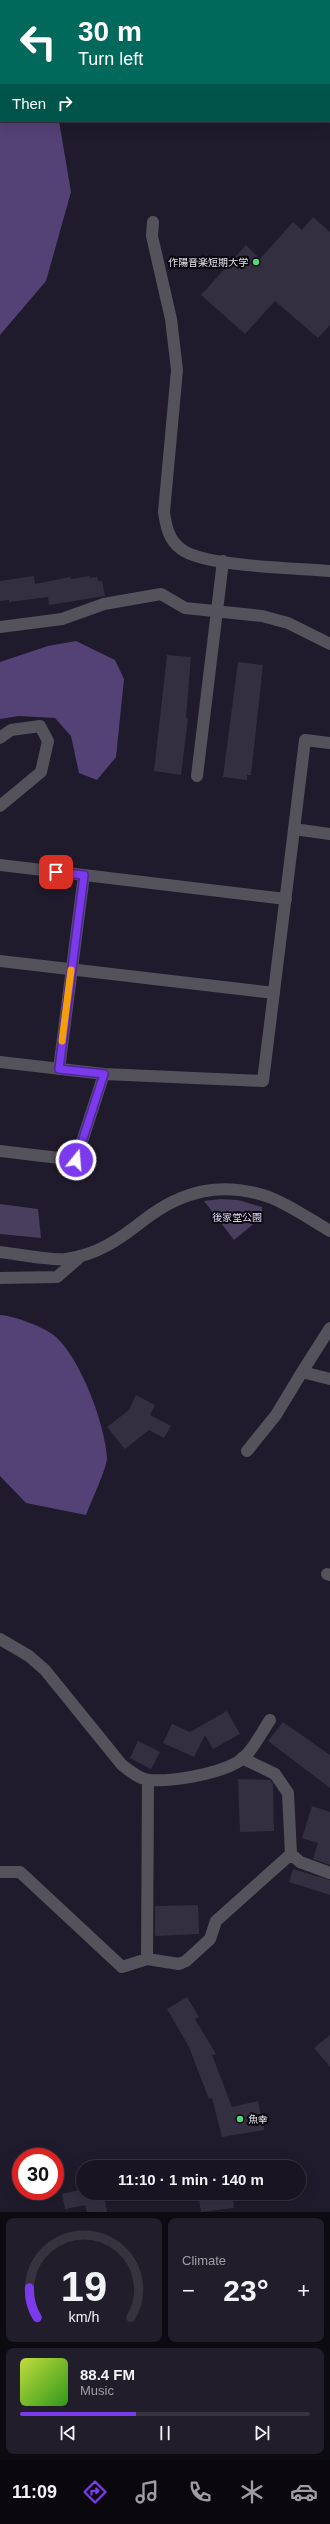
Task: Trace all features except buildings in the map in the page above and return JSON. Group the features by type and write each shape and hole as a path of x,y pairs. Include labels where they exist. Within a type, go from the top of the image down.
{"street":[{"path":"153,222 152,236 171,319 177,370 164,512 166,527 172,540 192,556 223,561 330,571"},
{"path":"197,776 223,561"},
{"path":"0,627 62,619 104,604 161,594 185,608 262,616 288,623 330,644"},
{"path":"0,738 10,730 40,726 48,741 41,772 0,806"},
{"path":"0,1062 104,1074 263,1081 305,740 330,743"},
{"path":"294,829 330,834"},
{"path":"0,865 286,899"},
{"path":"59,1069 84,875"},
{"path":"0,961 274,993"},
{"path":"0,1151 76,1160 104,1074"},
{"path":"0,1252 65,1259 83,1255 117,1241 180,1197 208,1189 237,1189 270,1198 330,1231"},
{"path":"0,1278 57,1277 83,1255"},
{"path":"247,1451 276,1414 330,1328"},
{"path":"302,1372 330,1379"},
{"path":"0,1638 29,1656 45,1670 122,1765 134,1774 148,1780 186,1777 220,1769 237,1763 270,1720"},
{"path":"242,1758 275,1774 288,1793 291,1854 300,1862 330,1873"},
{"path":"147,1959 148,1780"},
{"path":"0,1872 20,1872 122,1967 147,1959 179,1964 186,1961 210,1939 216,1921 291,1854"}],"green space":[{"name":"後家堂公園","path":"221,1199 238,1200 262,1207 262,1217 234,1240 204,1201"},
{"path":"0,1204 38,1209 41,1238 0,1234"}],"shaded area":[{"path":"0,122 59,122 71,192 46,281 0,335"},
{"path":"76,641 115,660 124,679 116,757 97,780 79,773 71,736 55,718 19,716 0,719 0,662 48,646"},
{"path":"0,1315 13,1317 52,1333 65,1347 83,1376 102,1428 107,1458 101,1478 86,1515 26,1503 0,1476"}],"slow traffic":[{"path":"62,1041 71,970"}],"place":[{"name":"作陽音楽短期大学","path":"256,262"},
{"name":"魚幸","path":"240,2119"}],"route":[{"path":"56,872 84,875 59,1069 104,1074 76,1160"}]}
